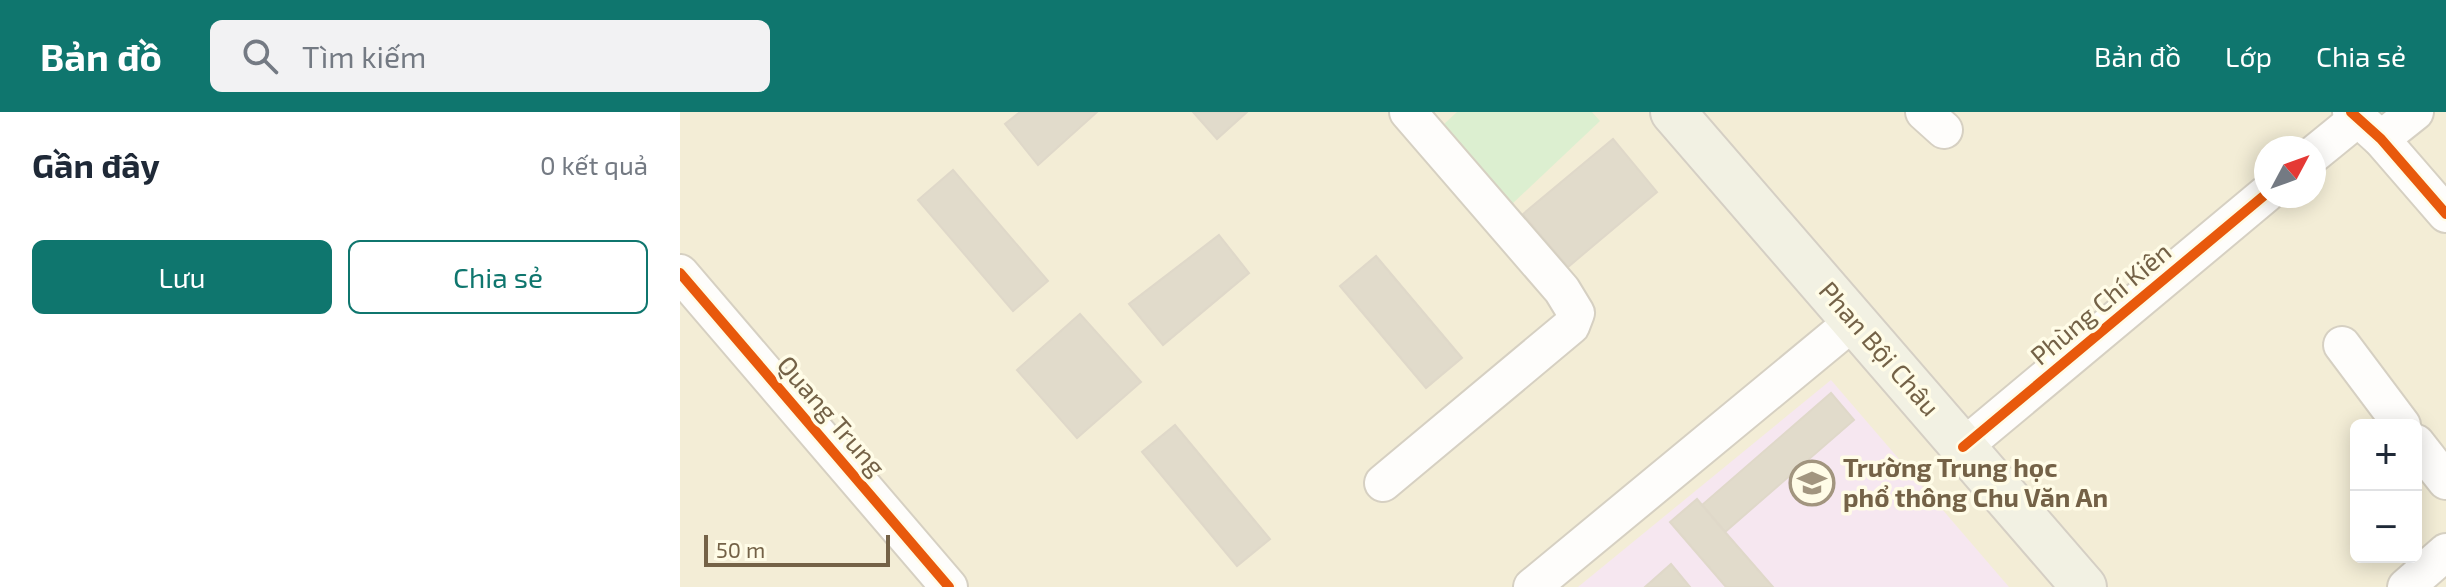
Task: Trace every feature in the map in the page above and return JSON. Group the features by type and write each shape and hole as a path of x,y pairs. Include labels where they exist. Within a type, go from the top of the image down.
{"main road":[{"name":"Phan Bội Châu","path":"1680,114 2084,587"}],"street":[{"path":"1383,483 1571,326 1576,313 1562,290 1408,112"},
{"path":"2326,146 2363,123 2415,112"},
{"path":"2363,123 2446,214"},
{"name":"Phùng Chí Kiên","path":"1963,447 2254,204"},
{"name":"Quang Trung","path":"680,273 949,587"},
{"path":"1532,587 1854,321"},
{"path":"2342,345 2398,419"},
{"path":"2422,451 2446,481"},
{"path":"2406,587 2446,552"}],"shaded area":[{"path":"680,112 2446,112 2446,587 680,587"},
{"name":"Trường Trung học phổ thông Chu Văn An","path":"1831,380 2009,587 1578,587"}],"green space":[{"path":"1457,112 1592,112 1600,121 1512,204 1443,125"}],"building":[{"path":"1020,112 1097,112 1038,165 1005,124"},
{"path":"1193,112 1247,112 1217,139"},
{"path":"1613,139 1657,192 1568,267 1523,214"},
{"path":"953,170 1048,281 1013,311 918,200"},
{"path":"1219,235 1249,273 1163,345 1129,304"},
{"path":"1376,256 1462,358 1426,388 1340,286"},
{"path":"1080,314 1141,382 1077,438 1017,370"},
{"path":"1831,393 1854,420 1725,532 1702,505"},
{"path":"1175,425 1270,539 1237,566 1142,452"},
{"path":"1697,499 1773,587 1726,587 1670,522"},
{"path":"1671,564 1690,587 1645,587"}],"cycle path":[{"path":"2351,112 2381,139 2446,214"},
{"path":"1963,447 2254,204"},
{"path":"680,273 949,587"}],"place":[{"name":"Trường Trung học phổ thông Chu Văn An","path":"1812,483"}]}
